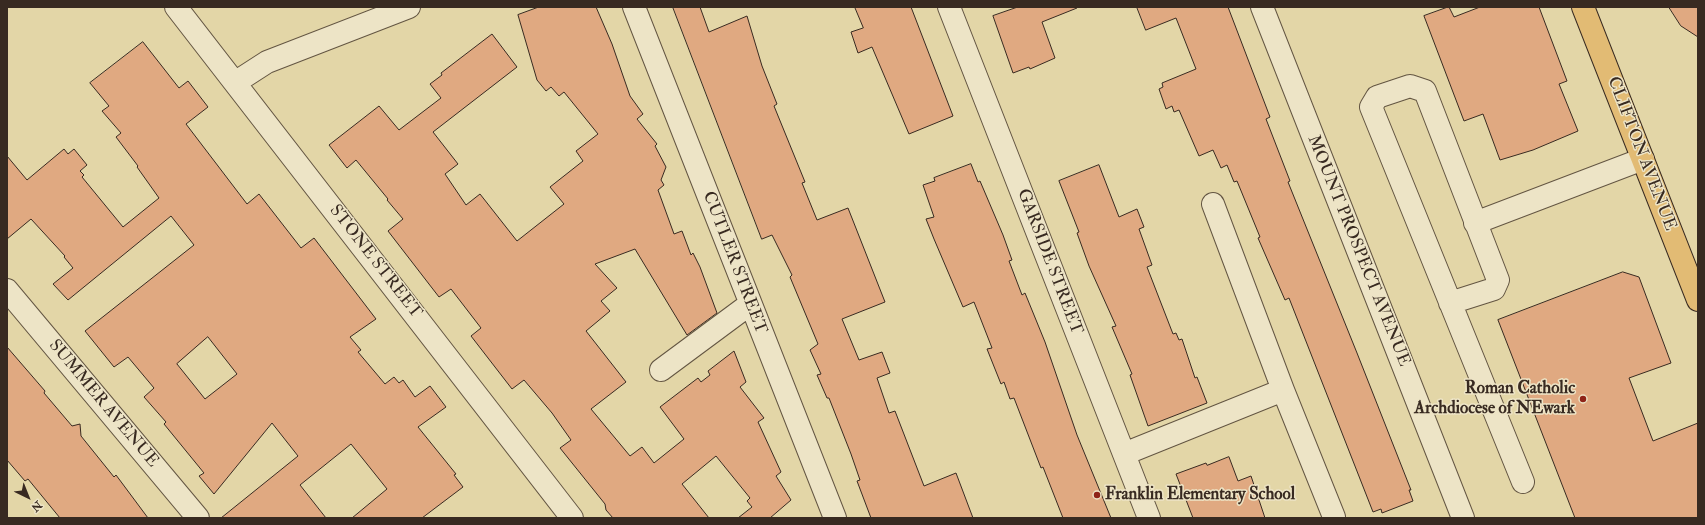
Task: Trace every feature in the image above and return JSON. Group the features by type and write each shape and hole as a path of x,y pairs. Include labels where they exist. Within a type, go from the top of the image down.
{"main road":[{"name":"CLIFTON AVENUE","path":"1583,7 1698,300"}],"street":[{"name":"STONE STREET","path":"176,7 236,82 572,518"},
{"path":"236,82 267,62 409,7"},
{"name":"CUTLER STREET","path":"634,7 835,518"},
{"name":"GARSIDE STREET","path":"949,7 1149,518"},
{"name":"MOUNT PROSPECT AVENUE","path":"1262,7 1463,518"},
{"path":"1450,303 1494,289 1498,280 1425,92 1410,86 1377,96 1371,108 1450,303 1523,482"},
{"path":"1476,223 1643,159"},
{"path":"1213,204 1283,390 1334,517"},
{"name":"SUMMER AVENUE","path":"7,290 198,518"},
{"path":"662,370 750,304"},
{"path":"1124,454 1283,390"}],"building":[{"path":"539,7 596,7 612,44 630,96 643,114 637,119 657,144 655,146 666,167 661,180 664,185 658,190 674,234 682,231 691,255 693,253 700,267 717,313 687,335 635,249 595,264 617,288 601,301 610,311 586,331 626,382 591,409 630,456 642,447 654,463 684,439 660,407 698,378 701,382 710,375 708,371 734,351 746,382 740,387 764,418 758,422 781,472 776,476 791,500 770,518 738,518 752,507 747,501 750,498 716,456 682,484 709,518 613,518 606,510 605,504 560,448 571,440 552,413 524,380 512,389 471,336 481,328 451,289 439,297 388,231 403,219 387,200 388,199 356,160 347,168 329,145 379,106 399,130 441,98 430,84 442,75 441,73 492,34 517,67 433,132 458,164 445,174 466,205 480,194 517,241 564,204 550,187 583,161 576,151 598,134 564,92 559,96 551,87 546,91 537,80 518,15"},
{"path":"673,7 700,7 709,32 747,16 762,66 777,104 774,106 805,182 802,183 817,220 848,208 885,302 842,319 859,360 882,352 890,373 877,378 889,413 895,411 924,486 956,473 973,518 871,518 857,481 860,480 851,454 829,398 827,398 817,375 821,374 810,350 818,344 790,277 792,275 772,235 762,239"},
{"path":"855,7 911,7 953,116 909,134 872,47 858,53 851,32 863,28"},
{"path":"1018,7 1077,8 1042,22 1055,58 1030,69 1029,67 1013,73 993,16"},
{"path":"1137,7 1228,7 1270,117 1266,119 1290,181 1288,182 1411,490 1409,490 1413,501 1382,513 1381,509 1373,512 1289,298 1285,300 1258,238 1260,237 1237,181 1234,182 1227,165 1221,168 1213,150 1199,156 1179,110 1174,112 1172,106 1166,109 1159,89 1163,87 1162,83 1196,69 1176,18 1146,30"},
{"path":"1449,7 1454,17 1480,7 1539,7 1567,81 1559,84 1578,131 1533,150 1500,160 1483,114 1464,121 1424,16"},
{"path":"1669,7 1698,7 1698,37 1681,26"},
{"path":"143,42 179,88 188,81 208,107 186,124 247,204 259,194 301,248 314,238 376,319 350,337 361,350 358,352 385,384 394,377 399,383 403,380 415,397 430,386 446,407 418,427 456,474 454,475 463,487 422,518 352,518 387,489 351,444 300,485 326,518 221,518 298,456 272,423 214,494 199,476 204,473 164,424 166,422 144,397 154,388 128,357 114,367 85,331 194,245 171,216 68,300 53,284 73,268 64,257 65,256 31,219 7,239 7,156 27,180 64,149 68,154 74,149 87,165 80,171 84,175 82,177 123,227 159,198 137,167 138,166 116,137 121,133 102,111 109,106 90,83","holes":["208,337 237,374 205,399 177,364"]},
{"path":"971,164 978,182 980,181 1003,235 1012,260 1009,261 1022,295 1025,293 1045,342 1077,435 1111,518 1063,518 1043,467 1041,468 1014,398 1010,399 1004,382 1001,384 987,349 992,348 974,302 963,307 926,219 934,217 923,185 935,181 934,178"},
{"path":"1099,165 1119,217 1137,209 1144,227 1139,229 1152,265 1147,267 1173,334 1176,333 1179,340 1182,339 1195,378 1197,377 1207,403 1148,426 1130,375 1132,374 1112,327 1116,326 1089,266 1077,233 1079,232 1059,181"},
{"name":"Roman Catholic Archdiocese of NEwark","path":"1623,272 1639,277 1671,363 1629,378 1653,441 1698,423 1698,518 1575,518 1498,320"},
{"path":"7,347 45,391 44,393 72,426 80,424 81,436 114,477 116,475 148,518 60,518 28,479 25,481 7,460"},
{"path":"1229,457 1238,481 1251,476 1265,518 1193,518 1176,474 1206,463 1207,465"}],"place":[{"name":"Roman Catholic Archdiocese of NEwark","path":"1583,399"},
{"name":"Franklin Elementary School","path":"1097,495"}]}
